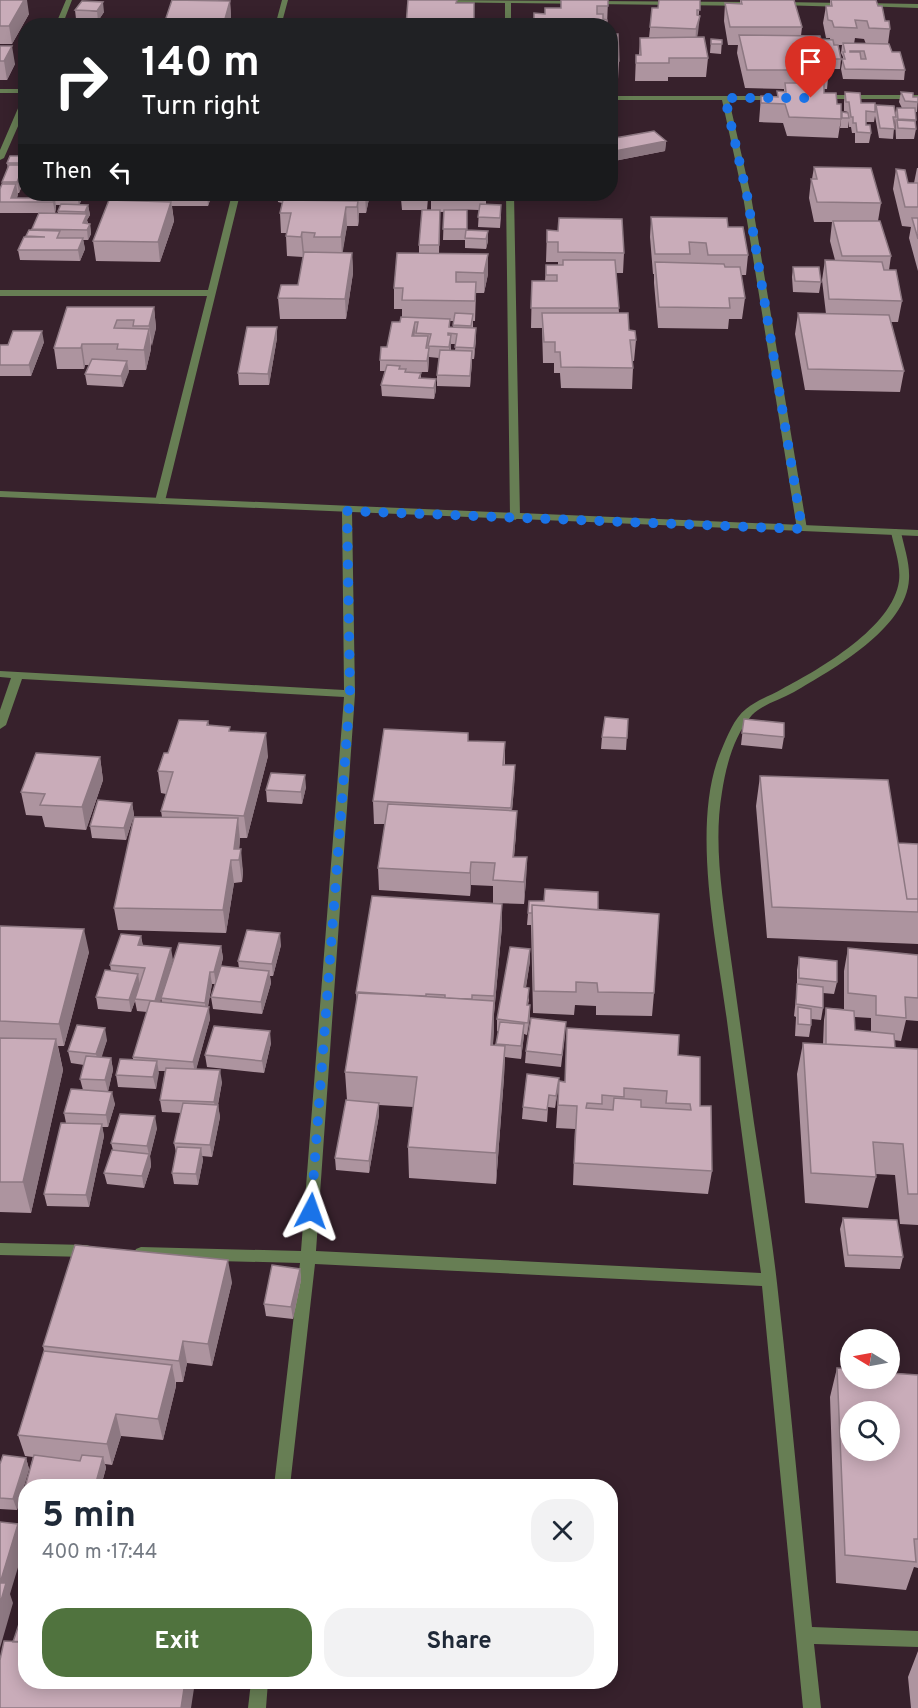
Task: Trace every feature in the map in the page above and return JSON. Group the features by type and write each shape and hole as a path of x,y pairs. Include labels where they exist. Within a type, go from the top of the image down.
{"street":[{"path":"61,18 69,0"},
{"path":"280,18 285,0"},
{"path":"429,0 918,6"},
{"path":"508,1 508,18"},
{"path":"0,91 18,91"},
{"path":"816,98 918,97"},
{"path":"618,98 782,98"},
{"path":"725,98 747,195 802,529"},
{"path":"0,158 18,117"},
{"path":"160,501 234,201"},
{"path":"510,201 515,517"},
{"path":"0,293 211,293"},
{"path":"0,494 347,511 918,533"},
{"path":"283,1479 308,1257 350,694 347,511"},
{"path":"813,1708 769,1280 715,885 711,829 717,785 726,748 749,712 790,690 859,644 887,618 900,598 904,580 896,532"},
{"path":"0,674 350,694"},
{"path":"0,724 18,675"},
{"path":"0,1249 106,1252"},
{"path":"130,1252 308,1257 769,1280"},
{"path":"804,1635 918,1639"},
{"path":"257,1708 259,1689"}],"building":[{"path":"0,0 24,0 9,26 0,26"},
{"path":"172,0 230,1 225,18 166,18"},
{"path":"408,0 457,0 456,3 474,3 474,18 407,18"},
{"path":"561,0 608,0 608,6 597,6 597,14 603,14 603,18 534,18 534,13 545,14 545,8 561,8"},
{"path":"659,0 700,0 700,10 697,10 697,15 700,16 696,29 650,27 652,8 658,8"},
{"path":"741,0 794,0 802,27 730,27 725,3 742,4"},
{"path":"831,0 876,0 878,6 882,6 885,21 889,21 890,29 869,28 867,21 855,20 857,28 834,27 832,21 828,20 826,6 832,6"},
{"path":"82,1 103,2 97,11 75,10"},
{"path":"739,35 820,36 830,70 747,70"},
{"path":"704,37 708,58 669,58 669,63 636,63 636,55 641,55 640,38"},
{"path":"711,39 722,40 722,44 711,44"},
{"path":"821,39 833,40 834,45 838,45 841,59 826,59"},
{"path":"843,43 889,44 892,52 900,52 905,70 845,69 842,59 845,59 843,52 845,52","holes":["864,51 866,59 861,59 860,52 850,52"]},
{"path":"0,46 12,46 4,61 0,61"},
{"path":"785,83 824,83 824,93 836,93 837,104 841,104 841,119 789,117 785,104 761,103 761,96 778,97 777,91 786,92"},
{"path":"845,92 860,93 861,103 875,103 875,112 866,111 866,125 870,125 871,133 857,132 856,123 853,123 853,117 851,117 849,102 846,102"},
{"path":"901,92 913,93 913,97 918,97 918,102 905,101"},
{"path":"876,105 894,106 895,129 880,128"},
{"path":"897,108 915,108 916,120 898,119"},
{"path":"842,112 848,113 849,118 842,118"},
{"path":"897,120 915,121 916,129 898,128"},
{"path":"654,131 666,141 618,150 618,138"},
{"path":"10,156 18,156 18,163 7,163"},
{"path":"9,165 18,165 17,182 2,182"},
{"path":"814,167 871,168 881,203 817,202 811,179 817,179"},
{"path":"896,169 905,170 908,183 918,183 918,207 905,207"},
{"path":"2,184 16,184 11,198 18,198 18,201 54,201 0,202"},
{"path":"109,201 171,202 158,242 93,241"},
{"path":"283,201 358,201 357,207 346,207 341,237 314,237 315,233 302,232 301,237 286,236 291,213 280,213"},
{"path":"61,204 88,205 85,212 58,211"},
{"path":"480,204 501,205 500,218 478,217"},
{"path":"422,210 440,210 439,245 419,245"},
{"path":"444,210 467,210 467,229 443,229"},
{"path":"39,213 87,214 83,223 90,224 87,230 32,229"},
{"path":"651,217 727,218 728,227 743,227 748,255 708,255 706,243 689,242 690,254 655,254"},
{"path":"559,218 622,219 624,253 558,252 558,242 547,242 547,230 558,231"},
{"path":"912,218 918,218 918,239"},
{"path":"833,221 880,221 891,256 842,256"},
{"path":"29,230 60,231 57,238 83,238 78,250 18,250 24,237 45,237 26,236"},
{"path":"466,230 488,231 486,239 465,238"},
{"path":"304,252 352,253 345,299 278,298 281,285 298,285"},
{"path":"397,253 488,254 484,273 456,272 456,282 476,282 475,301 402,300 403,288 394,288"},
{"path":"563,260 615,260 619,308 531,308 532,281 557,281 557,275 546,275 546,265 563,265"},
{"path":"825,260 882,262 884,270 896,270 902,301 829,299"},
{"path":"655,262 724,264 725,267 740,267 745,298 729,298 730,308 659,307"},
{"path":"793,267 819,267 821,282 795,281"},
{"path":"67,307 154,307 149,326 133,326 134,320 117,320 114,328 149,329 144,350 117,349 118,344 82,344 81,348 54,348"},
{"path":"455,313 473,314 471,326 453,325"},
{"path":"542,313 628,313 629,330 635,331 636,340 630,340 633,368 561,367 560,352 555,352 555,342 544,342"},
{"path":"798,313 889,315 904,371 808,369"},
{"path":"401,317 450,319 449,327 476,328 474,348 455,347 457,334 448,333 451,335 449,347 428,346 431,334 416,333 418,322 415,322 412,336 428,336 427,361 380,360 381,347 387,347 392,322 400,322"},
{"path":"247,327 277,327 268,374 238,373"},
{"path":"13,331 42,331 29,365 0,365 0,345 8,345"},
{"path":"440,350 472,351 470,376 437,375"},
{"path":"92,359 127,361 121,376 85,374"},
{"path":"387,365 400,366 399,369 406,369 405,372 421,373 419,378 436,379 434,388 381,385"},
{"path":"605,717 628,719 627,738 602,737"},
{"path":"744,719 784,723 784,737 742,733"},
{"path":"179,720 208,721 207,725 230,727 229,731 266,733 244,816 161,811 173,772 158,771 164,753 168,753"},
{"path":"384,729 468,733 468,741 505,742 503,765 515,765 511,808 373,801"},
{"path":"36,753 100,757 82,807 40,805 45,794 21,792"},
{"path":"271,773 305,775 301,792 266,790"},
{"path":"760,776 888,780 907,899 918,899 918,912 772,907"},
{"path":"98,800 132,803 124,828 90,826"},
{"path":"388,804 517,811 513,857 527,857 524,882 493,880 495,863 471,862 470,873 378,868"},
{"path":"134,817 238,818 234,849 241,849 239,860 231,860 223,910 114,908"},
{"path":"898,843 918,844 918,899 907,899"},
{"path":"545,889 598,892 598,910 532,905 532,913 528,913 529,901 544,901"},
{"path":"372,896 502,904 494,996 472,995 472,999 445,998 445,995 426,994 426,996 356,993"},
{"path":"532,905 659,914 654,993 598,992 597,983 576,982 576,992 534,991"},
{"path":"0,926 84,929 59,1024 0,1021"},
{"path":"247,930 280,933 272,964 238,961"},
{"path":"121,934 141,936 138,945 171,948 155,1001 135,999 145,968 110,965"},
{"path":"179,943 221,946 214,972 210,972 205,1003 161,998"},
{"path":"510,947 530,949 524,987 529,988 528,1023 497,1019"},
{"path":"848,948 918,955 918,998 905,997 906,1018 876,1015 876,996 848,993"},
{"path":"799,957 837,961 837,982 799,978"},
{"path":"221,966 269,971 261,1002 211,997"},
{"path":"105,970 138,974 129,1000 96,997"},
{"path":"797,984 823,987 823,1008 796,1004"},
{"path":"358,992 494,1001 491,1045 505,1046 496,1153 408,1147 417,1077 345,1072"},
{"path":"150,1001 209,1007 193,1062 133,1057"},
{"path":"798,1007 811,1009 811,1025 798,1024"},
{"path":"826,1008 854,1011 855,1030 894,1034 895,1048 826,1044"},
{"path":"531,1018 566,1022 562,1055 526,1051"},
{"path":"500,1022 524,1024 521,1046 496,1044"},
{"path":"77,1025 105,1028 96,1054 68,1051"},
{"path":"214,1026 270,1031 262,1061 205,1055"},
{"path":"567,1028 679,1035 678,1055 700,1057 700,1106 711,1106 712,1171 574,1163 577,1106 558,1105 559,1081 565,1082","holes":["624,1088 667,1091 666,1103 690,1104 691,1110 641,1107 641,1100 614,1098 613,1110 586,1108 587,1103 602,1104 602,1095 624,1097"]},
{"path":"0,1038 56,1039 23,1182 0,1182"},
{"path":"803,1043 918,1049 918,1194 908,1194 903,1144 873,1142 876,1177 811,1173"},
{"path":"86,1056 111,1058 105,1080 80,1079"},
{"path":"120,1059 157,1061 153,1077 116,1075"},
{"path":"166,1068 220,1070 214,1102 160,1100"},
{"path":"527,1074 559,1078 556,1096 549,1095 547,1110 523,1107"},
{"path":"71,1089 112,1092 106,1115 64,1113"},
{"path":"346,1100 379,1103 369,1161 335,1158"},
{"path":"183,1103 218,1105 210,1145 174,1143"},
{"path":"120,1114 155,1116 147,1146 111,1143"},
{"path":"61,1123 102,1124 86,1195 44,1194"},
{"path":"177,1147 201,1148 196,1174 172,1173"},
{"path":"112,1150 149,1154 142,1176 104,1173"},
{"path":"843,1218 897,1220 903,1257 848,1255"},
{"path":"75,1245 228,1260 208,1344 183,1341 179,1361 43,1346"},
{"path":"272,1265 300,1269 291,1307 264,1304"},
{"path":"44,1351 172,1365 158,1419 116,1414 107,1444 18,1435"},
{"path":"837,1368 840,1368 840,1389 900,1389 900,1374 918,1375 918,1539 914,1539 916,1562 845,1555 841,1461 900,1461 900,1401 840,1401 840,1438"},
{"path":"3,1455 26,1458 13,1499 0,1498 0,1464"},
{"path":"34,1455 80,1461 82,1455 103,1457 97,1479 27,1479"},
{"path":"0,1522 18,1524 0,1583"},
{"path":"0,1583 6,1583 0,1604"},
{"path":"18,1627 18,1642 13,1642"},
{"path":"4,1641 18,1642 18,1689 184,1689 181,1708 0,1708 0,1660"}],"route":[{"path":"311,1211 350,694 347,511 802,529 747,195 725,98 811,98"}]}
